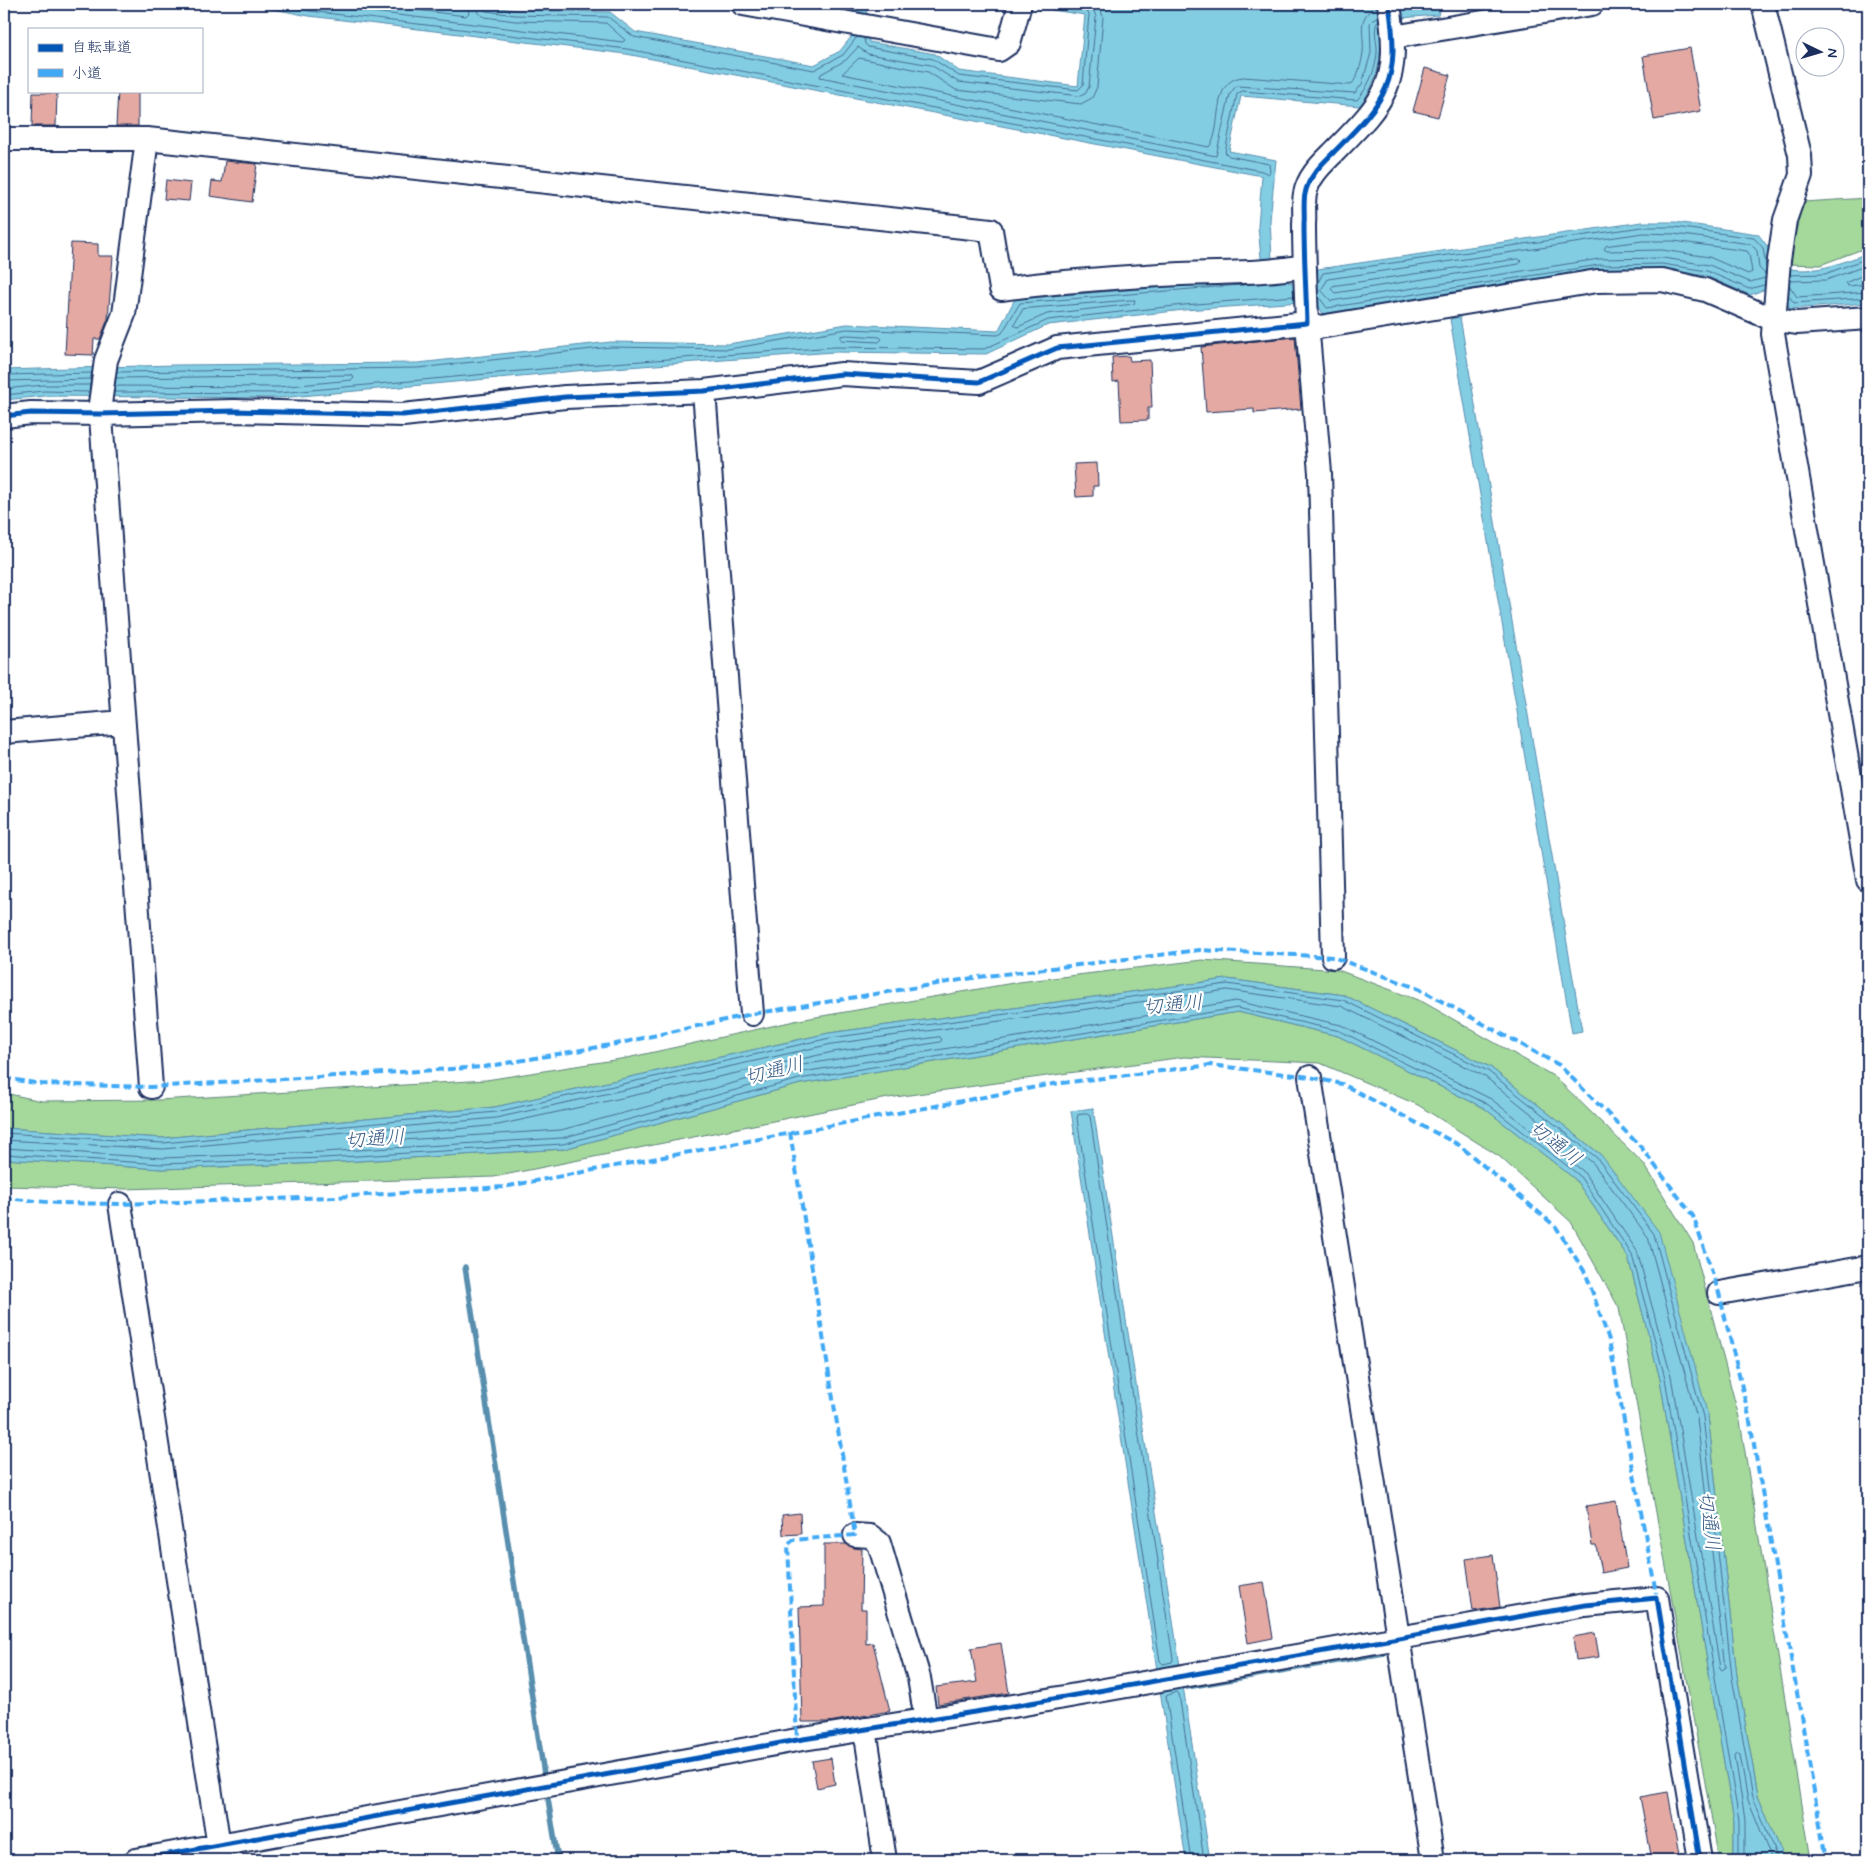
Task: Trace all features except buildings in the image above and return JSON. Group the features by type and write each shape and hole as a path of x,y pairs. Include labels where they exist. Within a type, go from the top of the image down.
{"street":[{"path":"743,4 999,50 1009,44 1020,4"},
{"path":"1332,957 1320,473 1304,273 1305,194 1315,171 1374,112 1388,89 1393,62 1393,31 1389,4"},
{"path":"1393,31 1592,4"},
{"path":"1763,4 1800,154 1801,175 1785,220 1774,296 1773,334 1868,880"},
{"path":"4,140 147,139 991,230 1001,289 1084,278 1198,273 1304,273"},
{"path":"147,139 124,314 106,360 100,409 151,1087"},
{"path":"1307,314 1320,328 1597,281 1662,280 1705,290 1772,319 1797,323 1868,318"},
{"path":"4,416 31,412 100,409 403,415 565,397 704,392 842,374 979,382 1057,348 1307,314"},
{"path":"704,392 752,1014"},
{"path":"4,732 123,722"},
{"path":"1310,1077 1397,1637 1434,1860"},
{"path":"120,1204 220,1853"},
{"path":"1719,1293 1868,1267"},
{"path":"855,1535 870,1536 879,1543 919,1678 926,1720"},
{"path":"136,1860 220,1853 865,1729 1585,1605 1657,1598 1700,1860"},
{"path":"865,1729 885,1860"}],"green space":[{"path":"1868,198 1868,247 1820,265 1788,264 1803,202"},
{"path":"1202,960 1338,970 1423,1002 1555,1077 1644,1164 1693,1243 1740,1421 1811,1860 1784,1860 1758,1796 1737,1676 1708,1416 1601,1155 1490,1067 1344,995 1227,979 829,1033 495,1107 162,1138 4,1128 4,1093 42,1101 159,1100 486,1080 627,1058 799,1020 1019,982"},
{"path":"1238,1012 1338,1036 1484,1108 1575,1179 1628,1257 1660,1379 1734,1822 1734,1860 1719,1860 1619,1308 1571,1222 1500,1157 1418,1105 1320,1063 1184,1057 888,1098 494,1177 126,1189 4,1186 4,1159 162,1169 324,1163 564,1149 800,1084"}],"water":[{"path":"248,4 468,4 516,10 610,12 635,32 814,65 840,51 855,32 852,4 866,4 869,42 935,54 959,71 1078,86 1085,15 1052,10 1054,4 1442,4 1438,15 1401,18 1380,26 1380,58 1378,68 1371,87 1360,106 1241,96 1229,151 1276,160 1270,220 1273,278 1293,283 1313,281 1318,269 1642,222 1675,222 1758,234 1768,247 1769,263 1796,270 1831,266 1868,253 1868,303 1790,309 1782,293 1763,290 1750,295 1706,276 1662,269 1600,270 1323,314 1316,301 1184,310 1048,325 986,354 834,352 586,370 279,398 45,396 4,400 4,370 175,365 418,363 611,342 728,344 847,324 998,331 1015,299 1263,279 1258,226 1262,176 626,54 309,16"},
{"path":"1460,317 1582,1031 1572,1033 1450,319"},
{"name":"切通川","path":"1227,979 1344,995 1490,1067 1601,1155 1659,1232 1708,1416 1737,1676 1758,1796 1784,1860 1734,1860 1734,1822 1660,1379 1628,1257 1575,1179 1484,1108 1338,1036 1238,1012 800,1084 564,1149 324,1163 162,1169 4,1159 4,1128 162,1138 495,1107 829,1033"},
{"path":"1093,1108 1180,1666 1157,1670 1071,1111"},
{"path":"1183,1686 1210,1860 1186,1860 1160,1690"}],"waterway":[{"path":"465,1267 544,1774"},
{"path":"1187,1687 1384,1653"},
{"path":"548,1799 558,1860"}],"marked path":[{"path":"4,1078 41,1084 151,1087 484,1067 616,1044 752,1014 979,977 1200,950 1333,957 1419,989 1559,1065 1641,1147 1693,1216 1719,1293 1749,1416 1826,1860"},
{"path":"4,1198 57,1203 120,1204 334,1197 503,1187 1053,1084 1211,1065 1310,1077 1342,1084 1459,1145 1556,1227 1586,1274 1609,1340 1657,1598"},
{"path":"790,1132 855,1535 793,1540 788,1545 797,1740"}],"cycle path":[{"path":"4,416 31,413 100,414 234,411 403,415 565,397 704,391 842,374 979,382 1057,348 1307,323 1305,194 1309,182 1319,167 1366,118 1386,88 1391,72 1393,54 1389,4"},
{"path":"136,1860 797,1740 1019,1705 1585,1605 1657,1598 1700,1860"}]}
